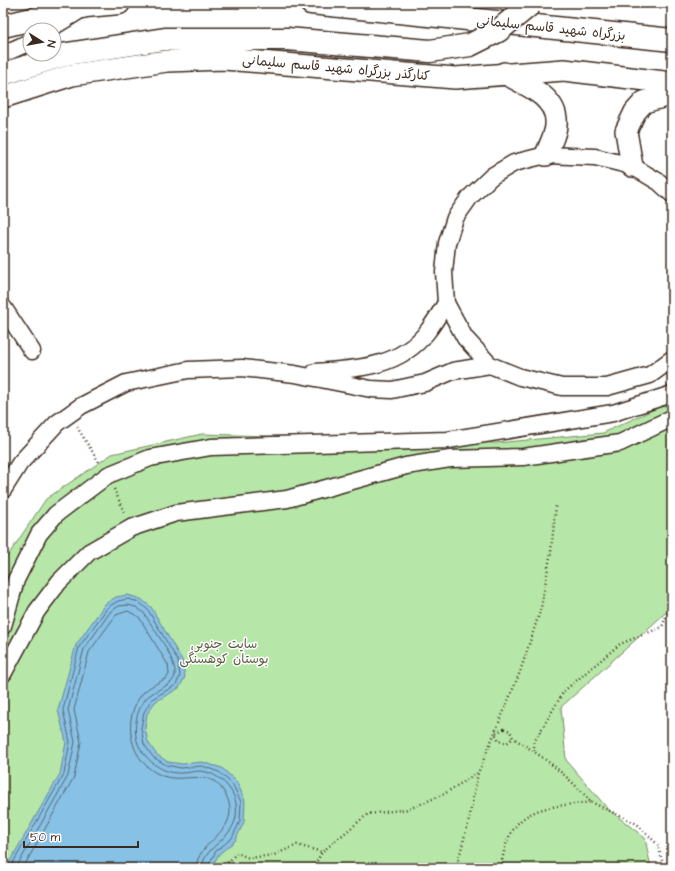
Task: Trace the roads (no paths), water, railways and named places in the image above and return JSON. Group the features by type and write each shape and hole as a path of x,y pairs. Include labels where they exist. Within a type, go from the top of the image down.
{"highway":[{"path":"3,26 86,6 119,3"},
{"name":"بزرگراه شهید قاسم سلیمانی","path":"312,3 672,40"},
{"path":"3,74 67,54 165,39 287,39 430,51 470,45 498,31 532,3"}],"main road":[{"name":"کنارگذر بزرگراه شهید قاسم سلیمانی","path":"3,97 72,75 167,61 224,59 455,78 503,73 564,70 672,83"},
{"path":"503,73 536,90 553,107 556,125 546,155"},
{"path":"632,166 626,131 635,112 644,102 666,96 672,97"}],"street":[{"path":"61,22 86,6"},
{"path":"3,54 22,46"},
{"path":"672,194 659,182 632,166 596,157 546,155 514,163 492,176 470,197 455,218 447,243 444,272 446,303 465,338 490,365 520,377 562,387 607,387 650,376 672,359"},
{"path":"295,374 368,368 404,353 427,333 446,303"},
{"path":"3,307 32,351"},
{"path":"3,490 20,463 57,422 81,406 126,383 196,370 242,368 295,374 371,389 392,390 426,383 453,371 490,365"},
{"path":"3,626 16,580 39,534 56,514 108,475 150,458 211,447 448,440 613,413 672,394"},
{"path":"3,674 36,611 59,582 89,552 131,528 176,513 286,499 406,466 450,459 523,457 620,443 672,418"}],"water":[{"path":"128,595 141,599 151,607 182,660 185,677 179,688 155,702 147,714 145,728 148,742 156,754 168,762 182,764 202,762 222,768 237,782 245,801 244,822 235,841 219,854 211,868 6,868 60,774 66,742 58,710 76,645 105,604 116,597"}],"park label":[{"name":"سایت جنوبی بوستان کوهسنگی","path":"224,652"}]}
